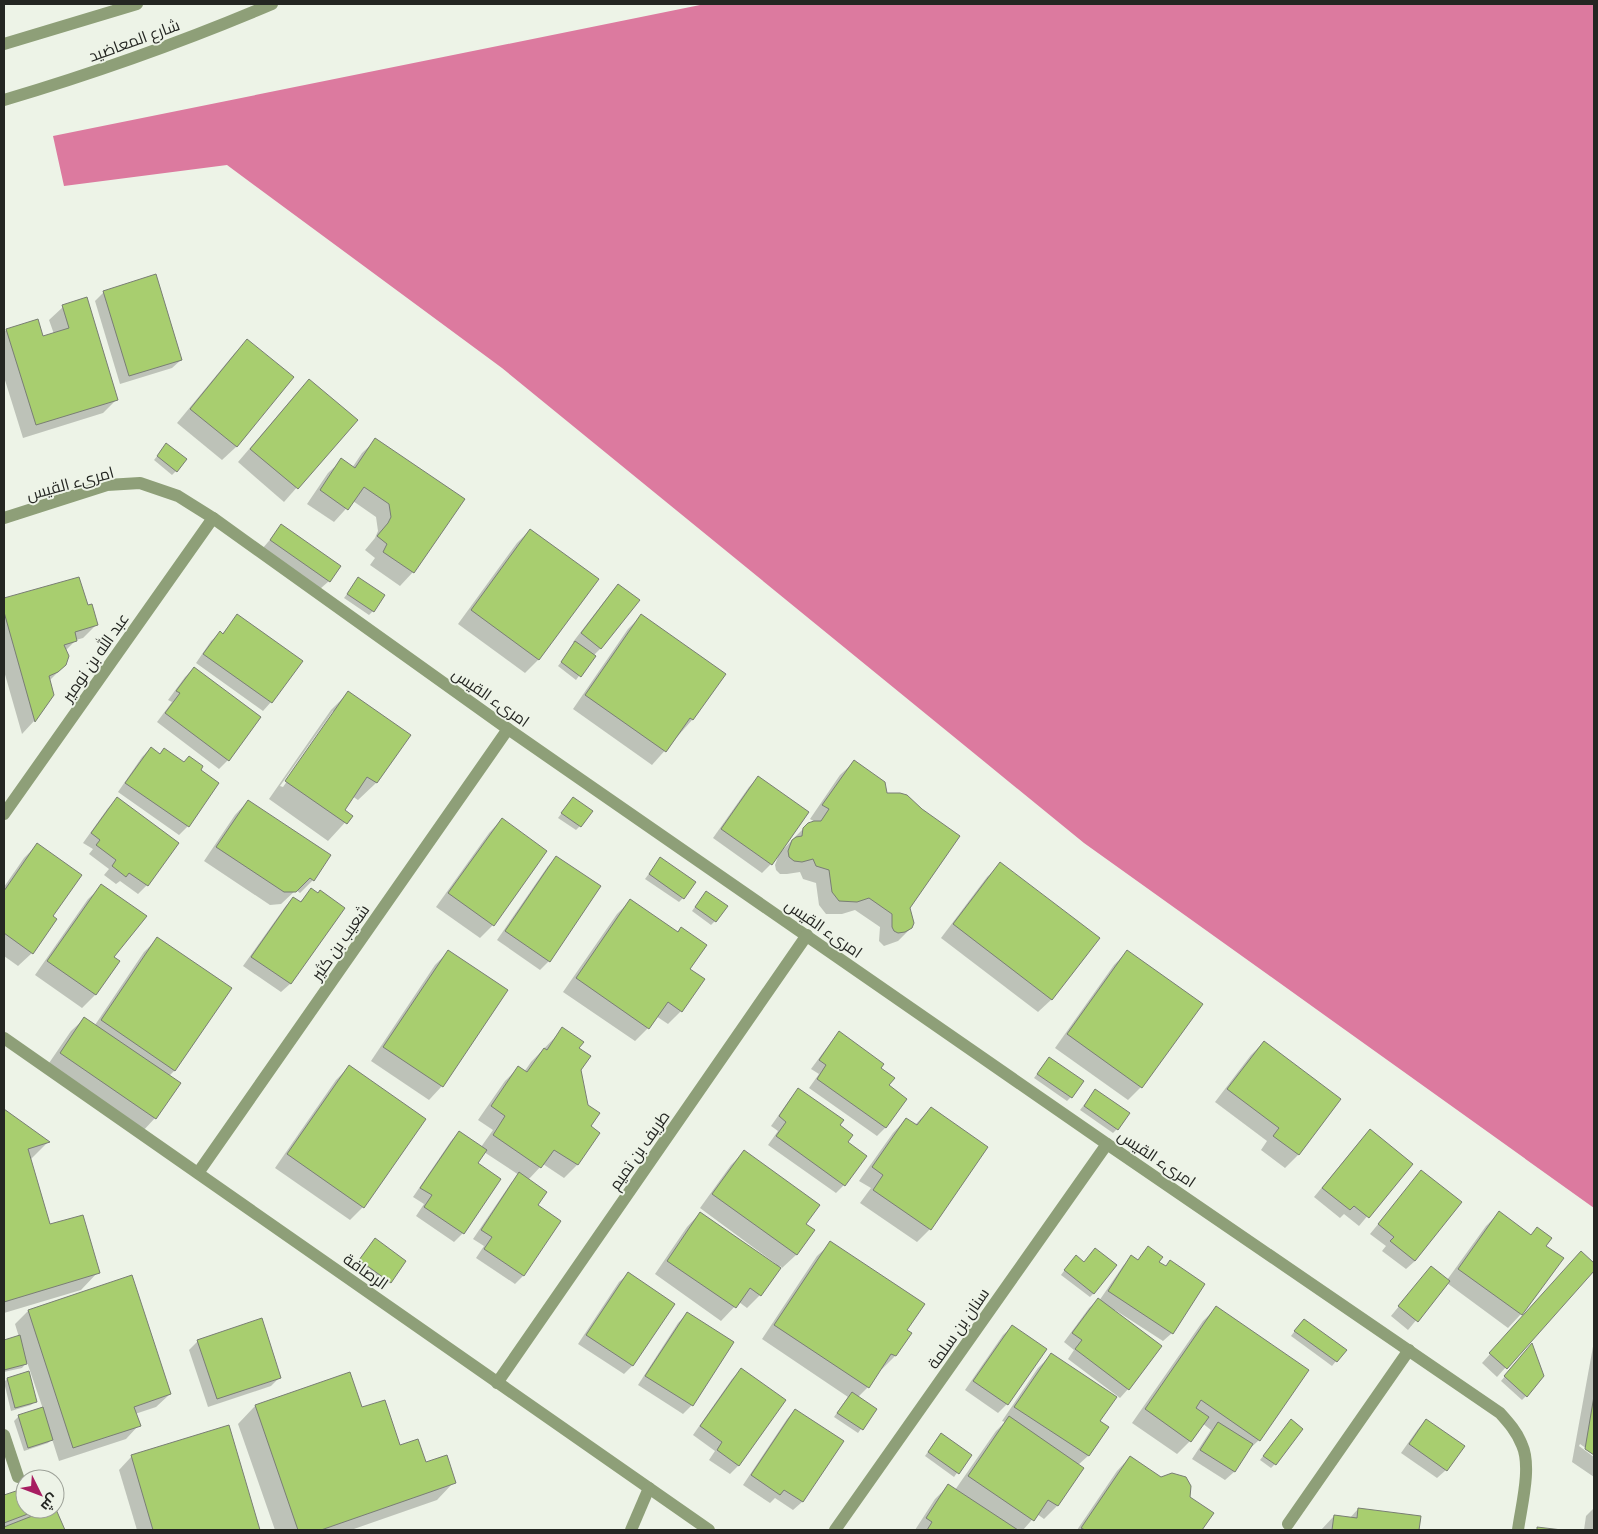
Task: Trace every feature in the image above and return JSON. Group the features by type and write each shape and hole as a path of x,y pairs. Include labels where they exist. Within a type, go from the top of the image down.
{"street":[{"name":"شارع المعاضيد","path":"4,44 137,4"},
{"name":"شارع المعاضيد","path":"4,100 126,61 272,4"},
{"name":"امرىء القيس","path":"4,518 107,485 140,483 178,496 213,518 508,729 1107,1144 1500,1413 1514,1430 1523,1446 1526,1461 1518,1530"},
{"name":"عبد الله بن نومير","path":"4,814 213,518"},
{"name":"شعيب بن كثير","path":"198,1172 508,729"},
{"name":"طريف بن تميم","path":"497,1383 807,935"},
{"name":"الرصافة","path":"4,1038 709,1530"},
{"name":"سنان بن سلمة","path":"835,1530 1107,1144"},
{"path":"1288,1524 1409,1350"},
{"path":"4,1435 15,1469"},
{"path":"631,1530 649,1488"}],"shaded area":[{"path":"705,4 1594,4 1594,1208 1084,843 502,368 227,165 64,186 53,136"}],"building":[{"path":"156,274 182,360 129,376 103,291"},
{"path":"87,297 118,400 36,425 6,329 38,319 43,336 69,328 62,305"},
{"path":"247,339 294,377 237,447 190,409"},
{"path":"309,379 358,420 298,489 250,449"},
{"path":"375,438 465,499 414,573 383,552 387,544 377,536 391,517 389,504 364,487 348,510 320,490 341,458 355,468"},
{"path":"166,443 187,459 177,472 157,456"},
{"path":"281,524 341,566 330,582 270,540"},
{"path":"530,529 599,579 539,660 471,610"},
{"path":"79,577 88,605 92,604 98,625 75,632 77,641 64,645 69,656 66,665 58,672 49,676 54,695 35,722 4,612 4,598"},
{"path":"358,577 385,595 374,612 347,594"},
{"path":"618,584 640,600 601,649 581,633"},
{"path":"237,614 303,661 272,703 203,654 220,631 223,634"},
{"path":"641,614 726,674 693,720 690,718 666,752 585,695"},
{"path":"575,641 596,656 581,677 561,662"},
{"path":"194,667 261,717 229,761 165,713 180,693 176,691"},
{"path":"348,691 411,735 377,783 367,777 345,810 353,816 347,824 285,781"},
{"path":"151,747 160,754 164,748 184,762 189,756 203,766 201,770 219,783 189,827 125,783"},
{"path":"854,760 885,782 887,793 907,795 922,809 960,836 910,908 914,923 912,928 905,932 898,933 894,931 892,927 892,914 869,898 857,902 839,901 832,892 829,870 816,866 813,859 802,862 794,861 789,857 788,851 792,840 802,836 803,828 808,823 821,821 829,809 822,805"},
{"path":"758,776 809,812 772,865 721,829"},
{"path":"117,797 179,843 148,886 129,873 126,877 112,866 116,860 96,845 100,840 91,833"},
{"path":"573,797 593,811 581,827 561,813"},
{"path":"248,800 331,855 314,881 310,878 296,892 284,892 216,847"},
{"path":"502,818 547,851 494,926 448,893"},
{"path":"37,843 82,875 53,916 57,919 33,954 4,933 4,891"},
{"path":"556,856 601,886 550,962 505,931"},
{"path":"660,857 696,882 684,899 649,874"},
{"path":"1000,862 1100,938 1052,1000 953,924"},
{"path":"101,884 147,916 114,957 120,961 96,995 47,961"},
{"path":"311,888 318,893 320,890 345,908 291,984 251,957 293,897 301,902"},
{"path":"706,891 728,906 716,922 695,907"},
{"path":"630,899 678,932 681,927 707,945 690,969 705,979 682,1012 668,1002 649,1029 576,978"},
{"path":"157,937 232,988 175,1071 101,1020"},
{"path":"448,950 508,990 443,1087 383,1047"},
{"path":"1127,950 1203,1004 1142,1088 1067,1034"},
{"path":"84,1017 181,1083 156,1119 60,1053"},
{"path":"562,1027 584,1042 579,1048 591,1056 581,1070 588,1105 600,1113 591,1126 600,1133 578,1165 554,1150 541,1168 493,1135 505,1116 491,1106 518,1066 527,1072 544,1048 547,1050"},
{"path":"839,1031 884,1064 881,1068 895,1078 889,1085 907,1099 886,1128 817,1079 826,1065 819,1060"},
{"path":"1264,1041 1341,1099 1299,1155 1273,1136 1279,1128 1227,1089"},
{"path":"1049,1057 1084,1081 1072,1098 1037,1074"},
{"path":"349,1065 426,1119 364,1208 287,1154"},
{"path":"798,1088 844,1120 840,1125 853,1135 848,1142 867,1156 845,1186 776,1136 786,1122 779,1116"},
{"path":"1095,1089 1130,1113 1118,1130 1084,1106"},
{"path":"931,1107 988,1147 931,1230 873,1190 883,1175 872,1167 906,1118 917,1125"},
{"path":"4,1109 50,1142 28,1149 50,1224 83,1215 100,1273 4,1302"},
{"path":"1370,1129 1413,1164 1369,1218 1354,1206 1350,1210 1322,1188"},
{"path":"459,1131 487,1150 478,1163 501,1179 464,1234 424,1207 432,1195 420,1188"},
{"path":"744,1150 820,1205 806,1224 815,1230 797,1255 712,1194"},
{"path":"1421,1170 1462,1202 1415,1261 1390,1241 1394,1237 1378,1224"},
{"path":"519,1172 547,1192 538,1205 561,1221 524,1276 484,1249 492,1237 481,1230"},
{"path":"1499,1211 1531,1235 1537,1227 1552,1238 1546,1246 1564,1258 1522,1315 1458,1269"},
{"path":"700,1212 781,1268 761,1296 750,1288 736,1308 667,1261"},
{"path":"375,1238 406,1261 391,1283 359,1260"},
{"path":"830,1241 925,1304 907,1330 912,1333 896,1356 891,1354 869,1388 774,1325"},
{"path":"1148,1246 1163,1257 1159,1262 1166,1266 1170,1260 1205,1284 1173,1334 1108,1291 1131,1255 1138,1260"},
{"path":"1095,1248 1117,1265 1094,1294 1064,1270 1076,1255 1084,1262"},
{"path":"1581,1251 1594,1263 1594,1271 1507,1369 1489,1353"},
{"path":"1431,1266 1450,1281 1418,1322 1398,1306"},
{"path":"628,1272 675,1304 633,1366 586,1335"},
{"path":"132,1275 171,1394 134,1407 141,1426 73,1448 28,1310"},
{"path":"1098,1298 1162,1346 1129,1390 1075,1349 1082,1340 1072,1333"},
{"path":"1216,1306 1309,1370 1260,1441 1201,1400 1196,1408 1209,1417 1191,1442 1145,1409"},
{"path":"687,1312 734,1342 693,1406 645,1376"},
{"path":"262,1318 281,1378 217,1399 197,1340"},
{"path":"1304,1319 1347,1350 1337,1362 1294,1331"},
{"path":"1012,1325 1047,1349 1008,1405 973,1381"},
{"path":"20,1335 27,1364 4,1370 4,1340"},
{"path":"1532,1343 1544,1376 1527,1397 1504,1376"},
{"path":"1051,1353 1117,1397 1100,1421 1109,1427 1089,1456 1014,1407"},
{"path":"741,1368 786,1400 739,1466 717,1450 722,1442 700,1426"},
{"path":"29,1371 37,1402 15,1408 7,1378"},
{"path":"350,1372 362,1407 385,1400 400,1445 418,1439 426,1462 447,1455 456,1483 321,1530 298,1530 255,1405"},
{"path":"852,1392 877,1409 863,1430 837,1413"},
{"path":"1594,1396 1594,1455 1585,1449"},
{"path":"43,1407 53,1440 28,1448 18,1415"},
{"path":"795,1409 844,1441 803,1502 784,1490 780,1495 751,1475"},
{"path":"1009,1416 1084,1468 1058,1506 1048,1500 1034,1521 968,1476"},
{"path":"1291,1419 1303,1429 1276,1465 1263,1456"},
{"path":"1426,1419 1465,1446 1447,1471 1409,1444"},
{"path":"1218,1422 1253,1444 1235,1472 1200,1450"},
{"path":"229,1425 260,1530 153,1530 131,1455"},
{"path":"941,1433 972,1455 959,1474 928,1452"},
{"path":"1130,1456 1161,1477 1172,1473 1186,1477 1191,1486 1190,1497 1214,1513 1202,1530 1085,1530 1081,1528"},
{"path":"948,1484 1018,1530 927,1530 932,1522 926,1518"},
{"path":"15,1491 15,1519 4,1523 4,1495"},
{"path":"1358,1508 1421,1516 1419,1530 1332,1530 1334,1515 1357,1518"},
{"path":"24,1519 60,1519 65,1530 4,1530 4,1527"},
{"path":"1537,1527 1562,1530 1537,1530"}]}
